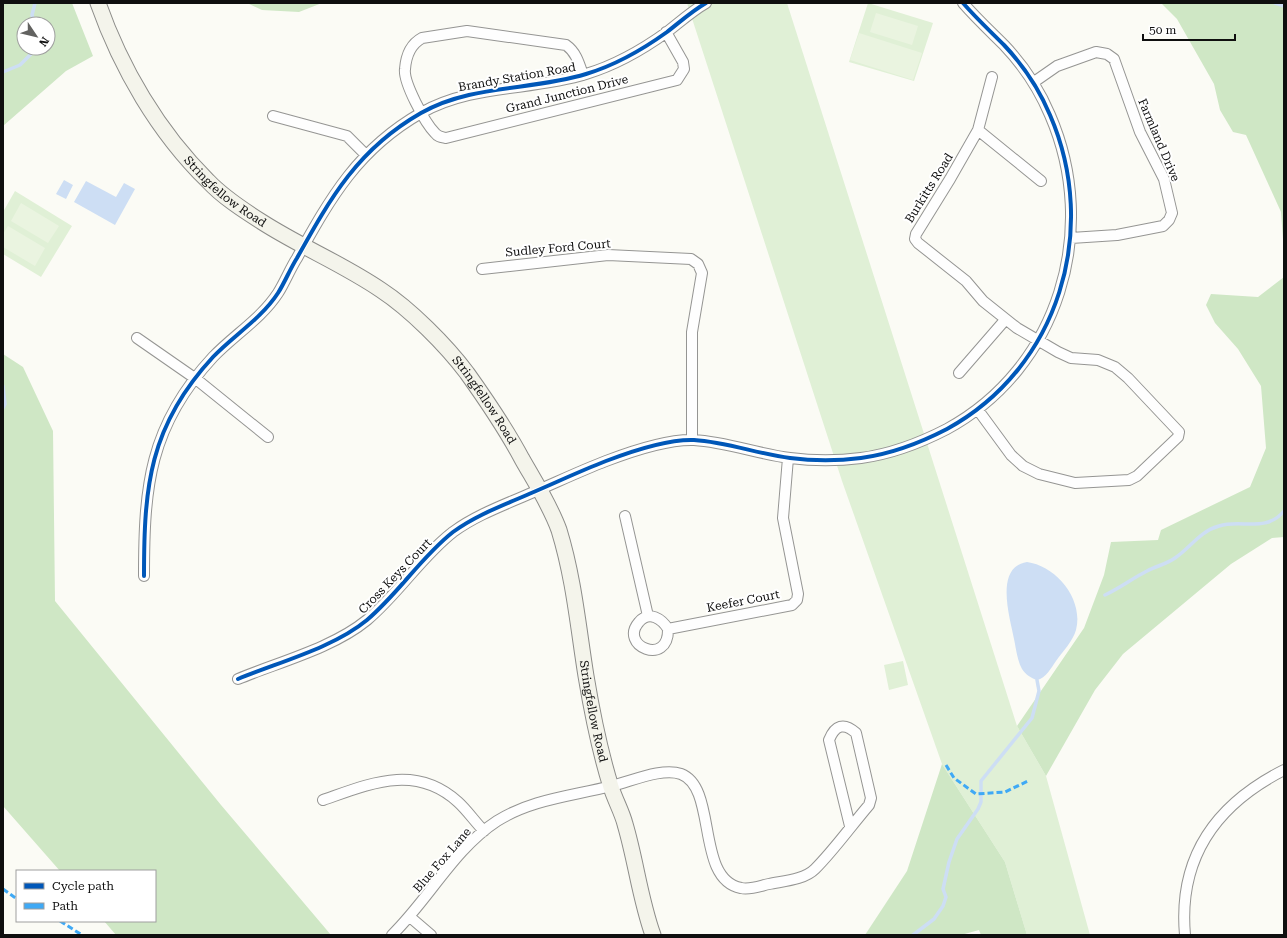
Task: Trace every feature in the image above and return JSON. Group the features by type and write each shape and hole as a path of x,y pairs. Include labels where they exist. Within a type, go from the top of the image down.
{"main road":[{"name":"Stringfellow Road","path":"98,3 106,27 132,78 155,117 180,150 208,182 227,198 264,224 304,245 383,291 408,312 450,352 503,425 540,490 558,528 569,566 577,606 586,676 611,787 625,822 653,935"}],"street":[{"name":"Brandy Station Road","path":"144,576 145,507 154,456 170,417 183,396 211,359 262,313 278,293 304,245 342,184 366,155 403,124 447,101 483,91 556,82 583,75 618,62 666,32 706,3"},
{"path":"540,490 628,453 692,440 740,446 788,458 845,459 880,455 933,436 978,410 1009,379 1038,340 1048,319 1062,282 1071,238 1071,197 1066,163 1051,115 1034,82 1005,46 963,3"},
{"name":"Grand Junction Drive","path":"583,75 578,58 572,49 566,45 467,31 422,38 411,48 405,70 406,79 433,132 438,136 446,138 677,80 684,69 683,62 666,32"},
{"name":"Farmland Drive","path":"1034,82 1057,66 1096,52 1107,54 1114,59 1140,132 1164,179 1172,213 1170,220 1163,226 1117,234 1071,238"},
{"name":"Burkitts Road","path":"978,410 1010,455 1023,466 1039,474 1075,483 1129,480 1137,476 1178,437 1179,432 1128,378 1115,367 1098,360 1071,358 1058,352 1005,320 983,301 966,281 915,239 916,234 978,130 992,77"},
{"path":"273,116 347,136 366,155"},
{"path":"978,130 1040,181"},
{"name":"Sudley Ford Court","path":"482,269 608,255 692,259 698,264 702,272 692,332 692,440"},
{"path":"959,373 1005,320"},
{"path":"137,338 196,379 268,437"},
{"name":"Keefer Court","path":"668,629 792,605 797,600 798,594 783,518 788,458"},
{"name":"Cross Keys Court","path":"238,679 326,644 356,627 385,602 434,549 455,530 484,514 540,490"},
{"path":"625,516 648,616"},
{"path":"648,616 657,616 664,621 668,629 669,638 665,644 658,649 650,651 643,649 637,644 634,636 635,628 640,620 648,616"},
{"name":"Blue Fox Lane","path":"392,935 410,917 458,858 484,831 505,817 546,800 611,787 667,772 682,774 692,782 698,795 716,866 721,877 729,884 740,888 751,888 809,874 869,805 871,798 856,733 849,727 841,726 832,731 829,740 850,826"},
{"path":"1185,935 1184,906 1189,879 1198,853 1211,829 1226,810 1239,798 1261,782 1284,770"},
{"path":"323,800 375,782 394,779 413,780 432,786 450,795 484,831"},
{"path":"410,917 432,935"}],"green space":[{"path":"3,3 72,3 93,56 66,71 3,126"},
{"path":"247,3 322,3 299,12 262,10"},
{"path":"687,3 787,3 1017,726 1046,776 1090,935 1027,935 1005,862 942,764 842,481"},
{"path":"868,3 933,23 914,81 849,62"},
{"path":"1161,3 1284,3 1284,253 1281,212 1246,135 1233,132 1220,110 1214,84 1177,19"},
{"path":"876,13 918,26 912,45 870,32"},
{"path":"859,33 922,53 913,80 850,60"},
{"path":"15,191 72,226 41,277 3,254 3,212"},
{"path":"21,203 59,226 48,243 11,221"},
{"path":"8,226 45,248 35,266 3,247 3,234"},
{"path":"1284,277 1284,537 1272,538 1231,564 1123,654 1095,690 1046,776 1017,726 1084,628 1104,575 1111,542 1158,540 1161,530 1250,487 1266,448 1261,386 1238,349 1215,323 1206,305 1211,294 1258,297"},
{"path":"3,354 23,367 53,431 55,601 221,805 331,935 116,935 105,922 156,922 156,870 59,870 3,806"},
{"path":"903,661 908,685 889,690 884,665"},
{"path":"942,764 1005,862 1027,935 981,935 979,930 961,935 865,935 907,871"}],"water":[{"path":"64,180 73,185 66,199 56,194"},
{"path":"86,181 116,197 124,183 135,189 115,225 74,202"},
{"path":"1027,562 1048,570 1057,577 1072,596 1076,607 1077,618 1075,634 1070,642 1048,672 1037,680 1026,674 1020,665 1008,607 1007,583 1010,573 1017,566"}],"waterway":[{"path":"32,16 35,3"},
{"path":"1275,3 1284,6"},
{"path":"3,72 20,65 29,56"},
{"path":"3,386 5,404 3,408"},
{"path":"1105,595 1147,571 1172,560 1212,528 1227,524 1261,524 1277,518 1284,511"},
{"path":"913,935 934,919 943,906 946,897 943,889 949,862 957,839 978,809 981,802 981,781 1032,718 1039,691 1037,680"}],"marked path":[{"path":"946,765 954,778 976,794 1005,792 1028,781"},
{"path":"3,889 16,898"},
{"path":"62,922 82,935"}],"cycle path":[{"path":"144,576 144,544 149,486 154,459 163,433 175,408 192,383 213,357 256,319 278,293 294,262 322,215 348,176 363,159 380,142 399,127 421,113 440,104 481,92 544,83 586,74 597,70 618,62 648,45 706,3"},
{"path":"238,679 305,654 338,639 353,630 379,609 441,542 471,520 500,506 616,457 673,441 694,440 718,443 799,459 834,460 861,458 894,451 926,439 947,429 986,403 1017,370 1042,333 1059,292 1069,249 1071,204 1065,159 1050,115 1041,96 1024,69 1011,53 963,3"}]}
